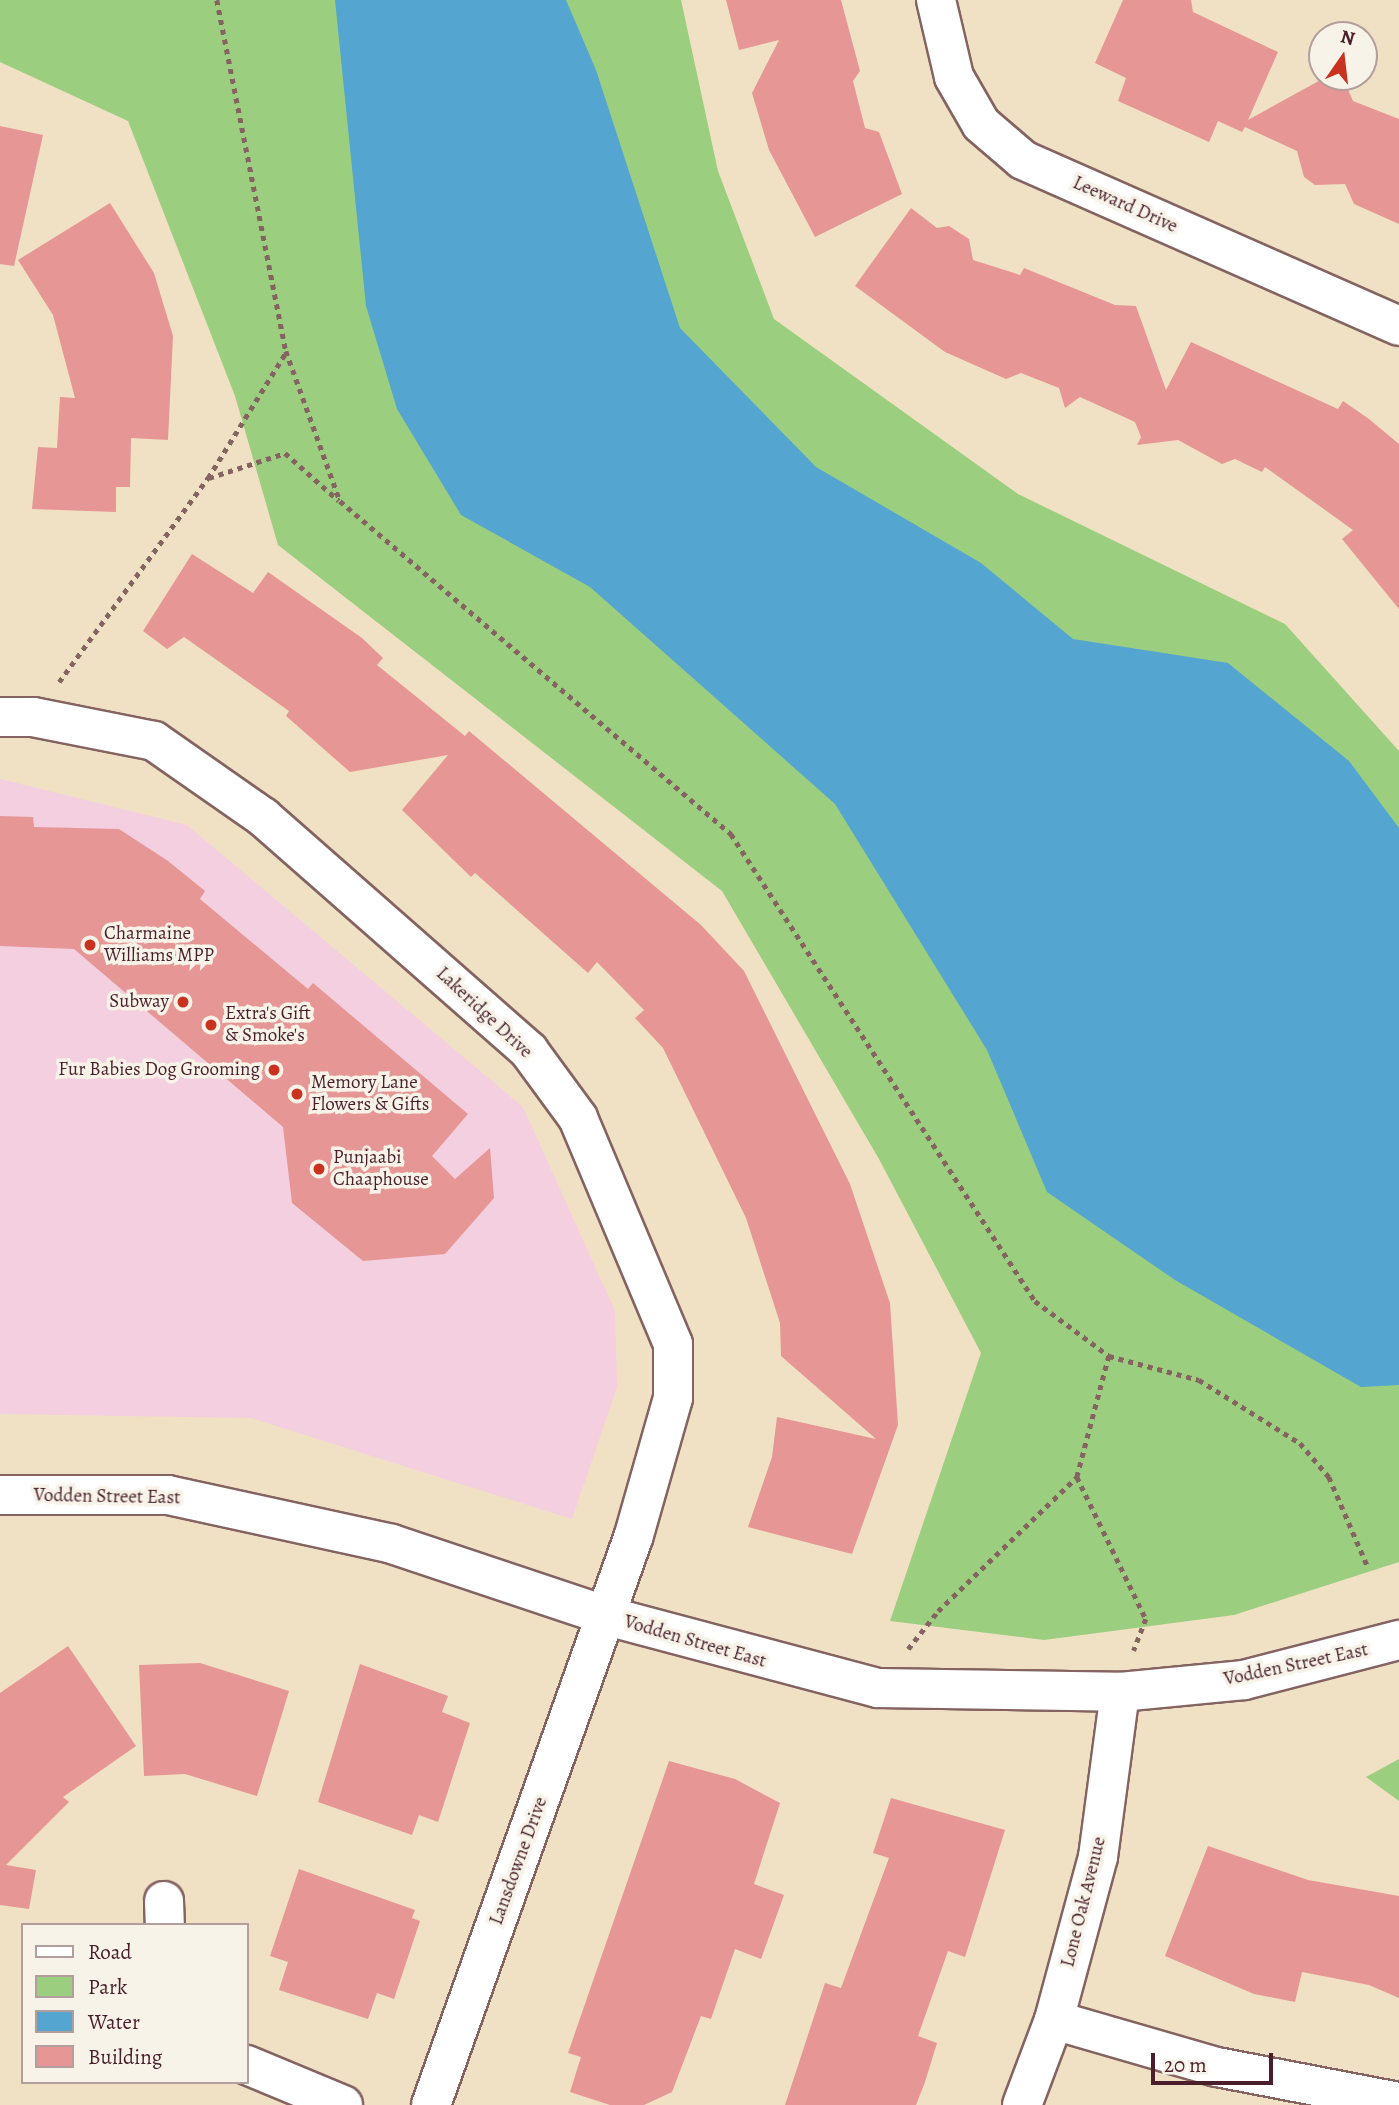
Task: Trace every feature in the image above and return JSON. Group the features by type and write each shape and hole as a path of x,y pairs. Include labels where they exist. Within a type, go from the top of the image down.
{"street":[{"name":"Leeward Drive","path":"936,0 954,77 981,124 1023,160 1399,326"},
{"name":"Lakeridge Drive","path":"17,717 154,741 263,817 529,1051 578,1118 673,1343 673,1398 607,1616"},
{"name":"Vodden Street East","path":"0,1496 168,1495 392,1544 607,1616 878,1688 1120,1692 1244,1680 1399,1640"},
{"name":"Lansdowne Drive","path":"432,2105 607,1616"},
{"name":"Lone Oak Avenue","path":"1022,2105 1054,2020 1098,1857 1120,1692"},
{"path":"1054,2020 1217,2067 1399,2102"},
{"path":"248,2065 343,2105"}],"path":[{"path":"217,0 286,351 340,501"},
{"path":"17,717 208,478 286,351"},
{"path":"208,478 285,453 731,834 1035,1301 1109,1356 1199,1380 1300,1443 1329,1477 1368,1567"},
{"path":"878,1688 938,1611 1077,1477 1109,1356"},
{"path":"1077,1477 1146,1619 1120,1692"}],"shaded area":[{"path":"0,779 187,825 523,1107 615,1311 617,1387 572,1519 251,1418 0,1414"}],"green space":[{"path":"0,0 681,0 718,171 774,319 1018,494 1285,624 1399,751 1399,1562 1234,1615 1044,1640 890,1621 981,1353 879,1159 722,891 278,545 235,396 128,121 0,62"},
{"path":"1399,1759 1399,1801 1366,1777"}],"water":[{"path":"335,0 566,0 596,70 680,328 816,467 981,563 1073,639 1228,663 1349,761 1399,828 1399,1385 1361,1387 1175,1280 1047,1192 987,1050 835,804 590,587 461,515 397,409 366,306"}],"building":[{"path":"726,0 841,0 860,71 853,81 865,128 879,132 902,194 815,237 769,150 752,93 779,40 739,50"},
{"path":"1123,0 1191,0 1193,12 1278,52 1248,120 1308,87 1308,91 1349,91 1353,101 1399,119 1399,224 1354,204 1345,184 1315,185 1304,177 1297,151 1245,127 1242,132 1218,121 1209,142 1118,101 1126,78 1095,63"},
{"path":"0,126 43,135 14,266 0,264"},
{"path":"110,203 154,273 173,336 168,440 131,438 130,487 116,487 116,512 32,509 38,447 57,448 60,397 75,398 53,315 18,260"},
{"path":"911,208 937,228 949,226 969,239 973,260 1020,275 1024,268 1115,305 1136,306 1166,390 1191,342 1338,409 1343,401 1369,419 1399,444 1399,609 1342,539 1353,530 1265,467 1262,472 1235,459 1222,464 1178,440 1137,445 1141,437 1135,422 1080,397 1065,408 1059,388 1021,373 1006,379 945,352 855,286"},
{"path":"192,554 253,593 268,572 362,638 383,658 377,665 465,736 469,731 701,925 744,971 850,1184 890,1303 898,1425 852,1554 748,1527 772,1457 777,1417 876,1439 781,1356 780,1323 746,1218 663,1048 635,1018 644,1010 597,962 588,973 475,873 471,877 402,810 448,755 350,772 286,716 289,711 184,637 167,649 143,631"},
{"path":"0,816 33,817 34,827 119,829 168,861 205,891 200,899 308,989 313,983 468,1114 432,1156 455,1179 490,1148 494,1198 445,1254 363,1261 292,1203 283,1127 74,949 0,946"},
{"path":"68,1646 136,1746 63,1797 69,1802 6,1865 36,1870 29,1909 0,1905 0,1693"},
{"path":"200,1663 289,1691 257,1796 185,1774 144,1776 139,1665"},
{"path":"360,1664 448,1696 442,1712 470,1723 438,1822 419,1815 412,1835 318,1802"},
{"path":"669,1761 735,1779 780,1803 754,1884 784,1895 761,1959 735,1949 711,2019 701,2016 672,2092 644,2105 610,2105 570,2092 581,2057 568,2053"},
{"path":"891,1798 1005,1830 965,1957 948,1951 918,2036 937,2043 925,2082 916,2105 785,2105 825,1983 841,1988 889,1858 873,1853"},
{"path":"1208,1846 1308,1880 1399,1896 1399,1998 1369,1985 1302,1972 1295,2002 1254,1994 1165,1956"},
{"path":"299,1869 415,1910 412,1918 420,1921 394,1999 377,1993 368,2019 279,1990 288,1962 270,1956"}],"place":[{"name":"Charmaine Williams MPP","path":"90,945"},
{"name":"Subway","path":"183,1002"},
{"name":"Extra's Gift & Smoke's","path":"211,1025"},
{"name":"Fur Babies Dog Grooming","path":"274,1070"},
{"name":"Memory Lane Flowers & Gifts","path":"297,1094"},
{"name":"Punjaabi Chaaphouse","path":"319,1169"}]}
